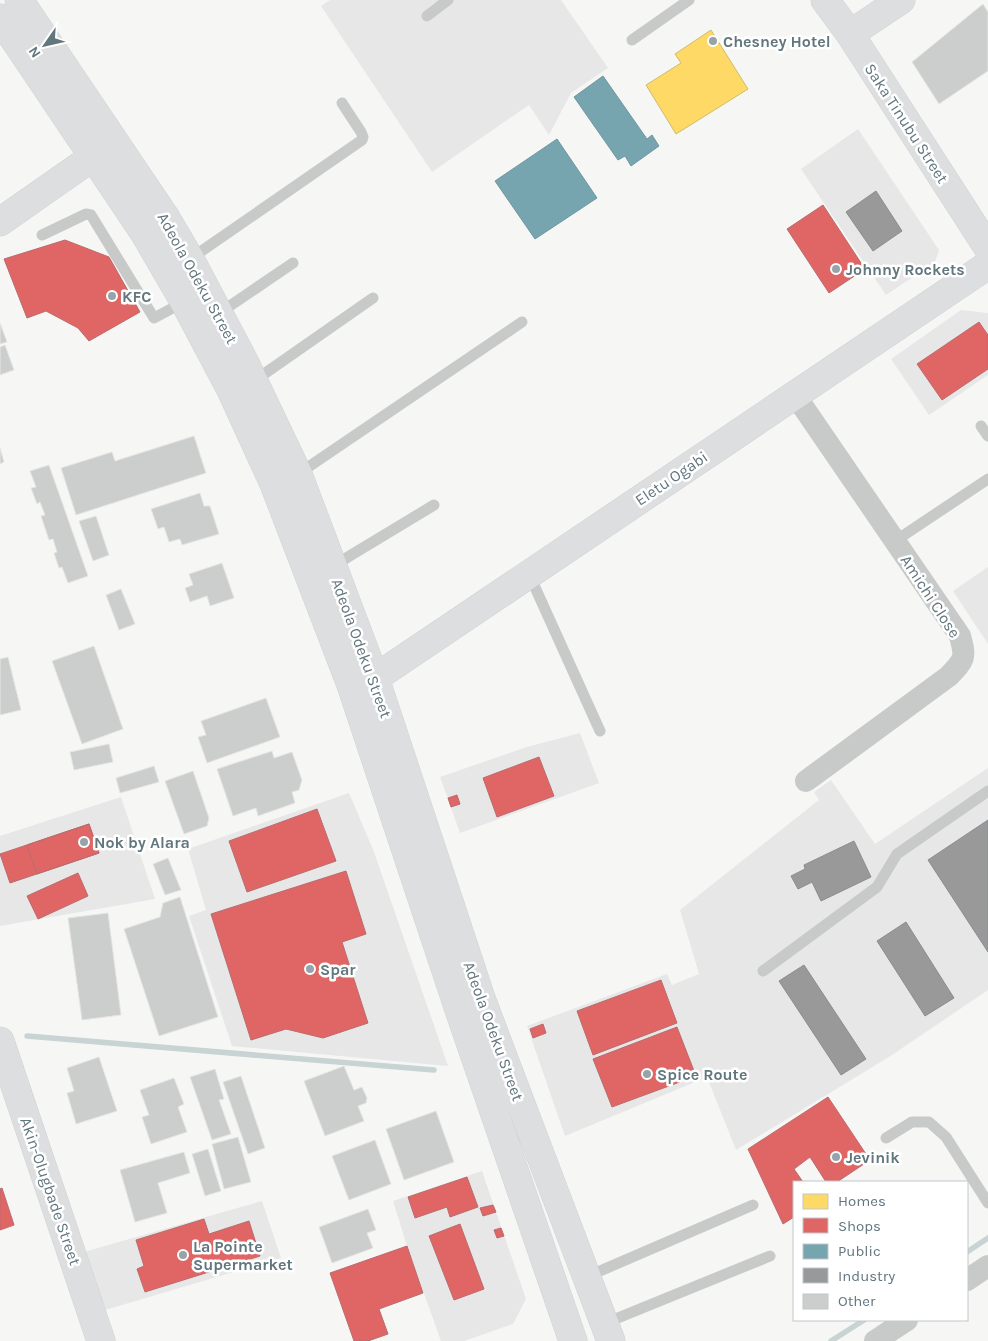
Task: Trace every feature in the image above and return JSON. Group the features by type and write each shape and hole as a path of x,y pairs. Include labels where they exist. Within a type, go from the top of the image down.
{"main road":[{"name":"Adeola Odeku Street","path":"19,0 116,141 190,259 254,381 298,474 333,566 363,681 471,1006 569,1340"},
{"name":"Saka Tinubu Street","path":"825,0 850,34 988,248"},
{"path":"850,34 901,0"},
{"name":"Adeola Odeku Street","path":"0,18 145,234 184,302 231,390 363,681"},
{"path":"0,222 116,141"},
{"name":"Eletu Ogabi","path":"363,681 529,574 988,265"},
{"name":"Adeola Odeku Street","path":"471,1006 586,1277 607,1332"},
{"name":"Akin-Olugbade Street","path":"0,1041 101,1341"}],"street":[{"name":"Amichi Close","path":"795,395 960,636 964,652 962,663 949,676 806,781"},
{"path":"968,1279 988,1266"},
{"path":"879,1340 906,1321"}],"lane":[{"path":"427,16 448,0"},
{"path":"632,40 689,0"},
{"path":"190,259 362,140 361,132 342,103"},
{"path":"42,235 86,214 91,216 154,318 184,302"},
{"path":"218,314 293,263"},
{"path":"254,381 373,298"},
{"path":"298,474 522,322"},
{"path":"981,426 988,436"},
{"path":"895,541 988,478"},
{"path":"333,566 434,505"},
{"path":"529,574 600,731"},
{"path":"763,971 877,887 897,854 988,791"},
{"path":"886,1138 912,1122 929,1122 946,1137 988,1203"},
{"path":"586,1277 753,1206"},
{"path":"607,1332 770,1256"}],"shaded area":[{"path":"330,0 561,0 608,68 571,93 549,135 529,105 432,172 321,6"},
{"path":"858,129 939,250 935,262 886,295 801,169"},
{"path":"961,310 988,313 988,375 929,415 891,359"},
{"path":"988,567 988,644 953,591"},
{"path":"580,733 599,783 460,833 440,777 527,747"},
{"path":"988,768 988,990 892,1055 736,1150 707,1077 565,1136 527,1026 667,974 672,985 699,974 680,910 819,800 814,792 831,780 875,844"},
{"name":"Spar","path":"349,793 374,852 448,1066 232,1046 189,916 206,910 188,849"},
{"path":"121,797 155,899 0,926 0,836"},
{"path":"482,1171 526,1299 513,1324 464,1341 441,1341 393,1201"},
{"name":"La Pointe Supermarket","path":"262,1201 281,1258 105,1310 84,1252"}],"building: Homes":[{"path":"711,30 748,89 676,134 646,85 681,63 675,54"}],"building: Shops":[{"path":"823,205 865,269 829,293 787,229"},
{"path":"65,240 109,257 140,312 89,341 78,328 46,311 27,318 4,259"},
{"path":"979,322 988,335 988,369 942,400 917,364"},
{"path":"539,757 554,796 497,817 483,778"},
{"path":"457,795 460,804 451,807 448,798"},
{"path":"317,809 336,861 247,892 229,841"},
{"path":"89,824 99,853 10,883 0,854"},
{"path":"89,824 99,853 37,874 27,845"},
{"path":"346,871 366,934 342,942 368,1023 323,1038 286,1029 251,1040 211,914"},
{"path":"78,873 88,896 38,919 27,896"},
{"path":"661,980 677,1023 593,1055 577,1011"},
{"path":"543,1024 546,1033 533,1038 530,1029"},
{"path":"677,1027 696,1076 612,1107 593,1059"},
{"path":"828,1097 870,1160 838,1181 825,1181 810,1157 794,1169 802,1181 793,1181 793,1218 783,1224 748,1149"},
{"path":"467,1177 478,1207 450,1217 447,1207 415,1218 408,1197"},
{"path":"2,1188 14,1225 0,1230 0,1189"},
{"path":"493,1205 496,1212 483,1216 480,1208"},
{"path":"204,1219 209,1234 249,1221 260,1256 145,1292 137,1269 144,1266 136,1240"},
{"path":"460,1224 484,1289 454,1300 429,1236"},
{"path":"501,1228 504,1236 497,1238 494,1230"},
{"path":"407,1246 423,1293 379,1309 388,1334 368,1341 354,1341 330,1273"}],"building: Public":[{"path":"603,76 647,139 652,135 659,146 631,166 625,156 618,160 574,97"},
{"path":"557,139 597,198 535,239 495,181"}],"building: Industry":[{"path":"876,191 902,231 873,251 846,212"},
{"path":"988,820 988,952 928,860"},
{"path":"854,841 871,877 821,901 812,882 798,889 791,876 805,869 804,865"},
{"path":"906,922 954,998 925,1016 877,941"},
{"path":"804,965 866,1059 841,1075 779,981"}],"building: Other":[{"path":"983,4 988,12 988,71 939,104 912,62"},
{"path":"0,323 7,342 0,344"},
{"path":"5,345 14,370 0,375 0,347"},
{"path":"194,436 206,473 76,515 61,468 112,452 115,461"},
{"path":"0,448 4,462 0,464"},
{"path":"49,465 88,576 68,583 62,567 59,568 54,553 57,552 53,539 49,540 41,516 45,515 40,502 37,504 31,488 36,487 30,471"},
{"path":"200,493 204,506 210,506 219,534 182,545 180,539 169,542 164,527 158,529 151,509"},
{"path":"96,516 109,555 93,561 79,521"},
{"path":"222,563 234,598 210,606 207,596 190,602 185,588 193,585 189,574"},
{"path":"121,589 135,624 119,630 106,595"},
{"path":"94,646 123,729 82,744 52,661"},
{"path":"8,657 21,710 0,715 0,659"},
{"path":"266,698 280,737 207,763 198,737 206,735 201,721"},
{"path":"109,744 113,762 74,770 70,752"},
{"path":"272,751 274,758 292,752 302,780 299,790 292,792 295,803 258,816 256,808 233,816 217,769"},
{"path":"154,766 159,782 120,793 116,778"},
{"path":"193,771 209,818 207,826 184,834 165,781"},
{"path":"168,858 181,890 165,895 153,864"},
{"path":"180,897 218,1017 159,1036 124,929 160,917 163,903"},
{"path":"108,913 121,1015 82,1020 68,918"},
{"path":"99,1057 117,1111 76,1124 67,1093 74,1091 67,1068"},
{"path":"344,1066 354,1090 362,1087 367,1098 366,1103 358,1106 364,1121 325,1136 304,1081"},
{"path":"215,1069 224,1099 219,1100 231,1134 212,1140 190,1077"},
{"path":"241,1076 265,1148 248,1154 223,1082"},
{"path":"174,1078 184,1104 178,1107 187,1132 151,1144 142,1117 149,1115 140,1090"},
{"path":"436,1111 454,1162 404,1180 386,1129"},
{"path":"238,1137 251,1182 224,1189 212,1144"},
{"path":"375,1140 391,1184 349,1200 332,1156"},
{"path":"208,1149 221,1191 205,1196 192,1154"},
{"path":"184,1152 190,1173 158,1183 167,1213 135,1222 120,1170"},
{"path":"368,1209 376,1230 367,1233 373,1248 332,1263 319,1227"}],"waterway":[{"path":"27,1036 434,1070"},
{"path":"968,1251 988,1238"},
{"path":"831,1341 862,1321"}],"place":[{"name":"Chesney Hotel","path":"713,41"},
{"name":"Johnny Rockets","path":"836,269"},
{"name":"KFC","path":"112,296"},
{"name":"Nok by Alara","path":"84,842"},
{"name":"Spar","path":"310,969"},
{"name":"Spice Route","path":"647,1074"},
{"name":"Jevinik","path":"836,1157"},
{"name":"La Pointe Supermarket","path":"183,1255"}]}
